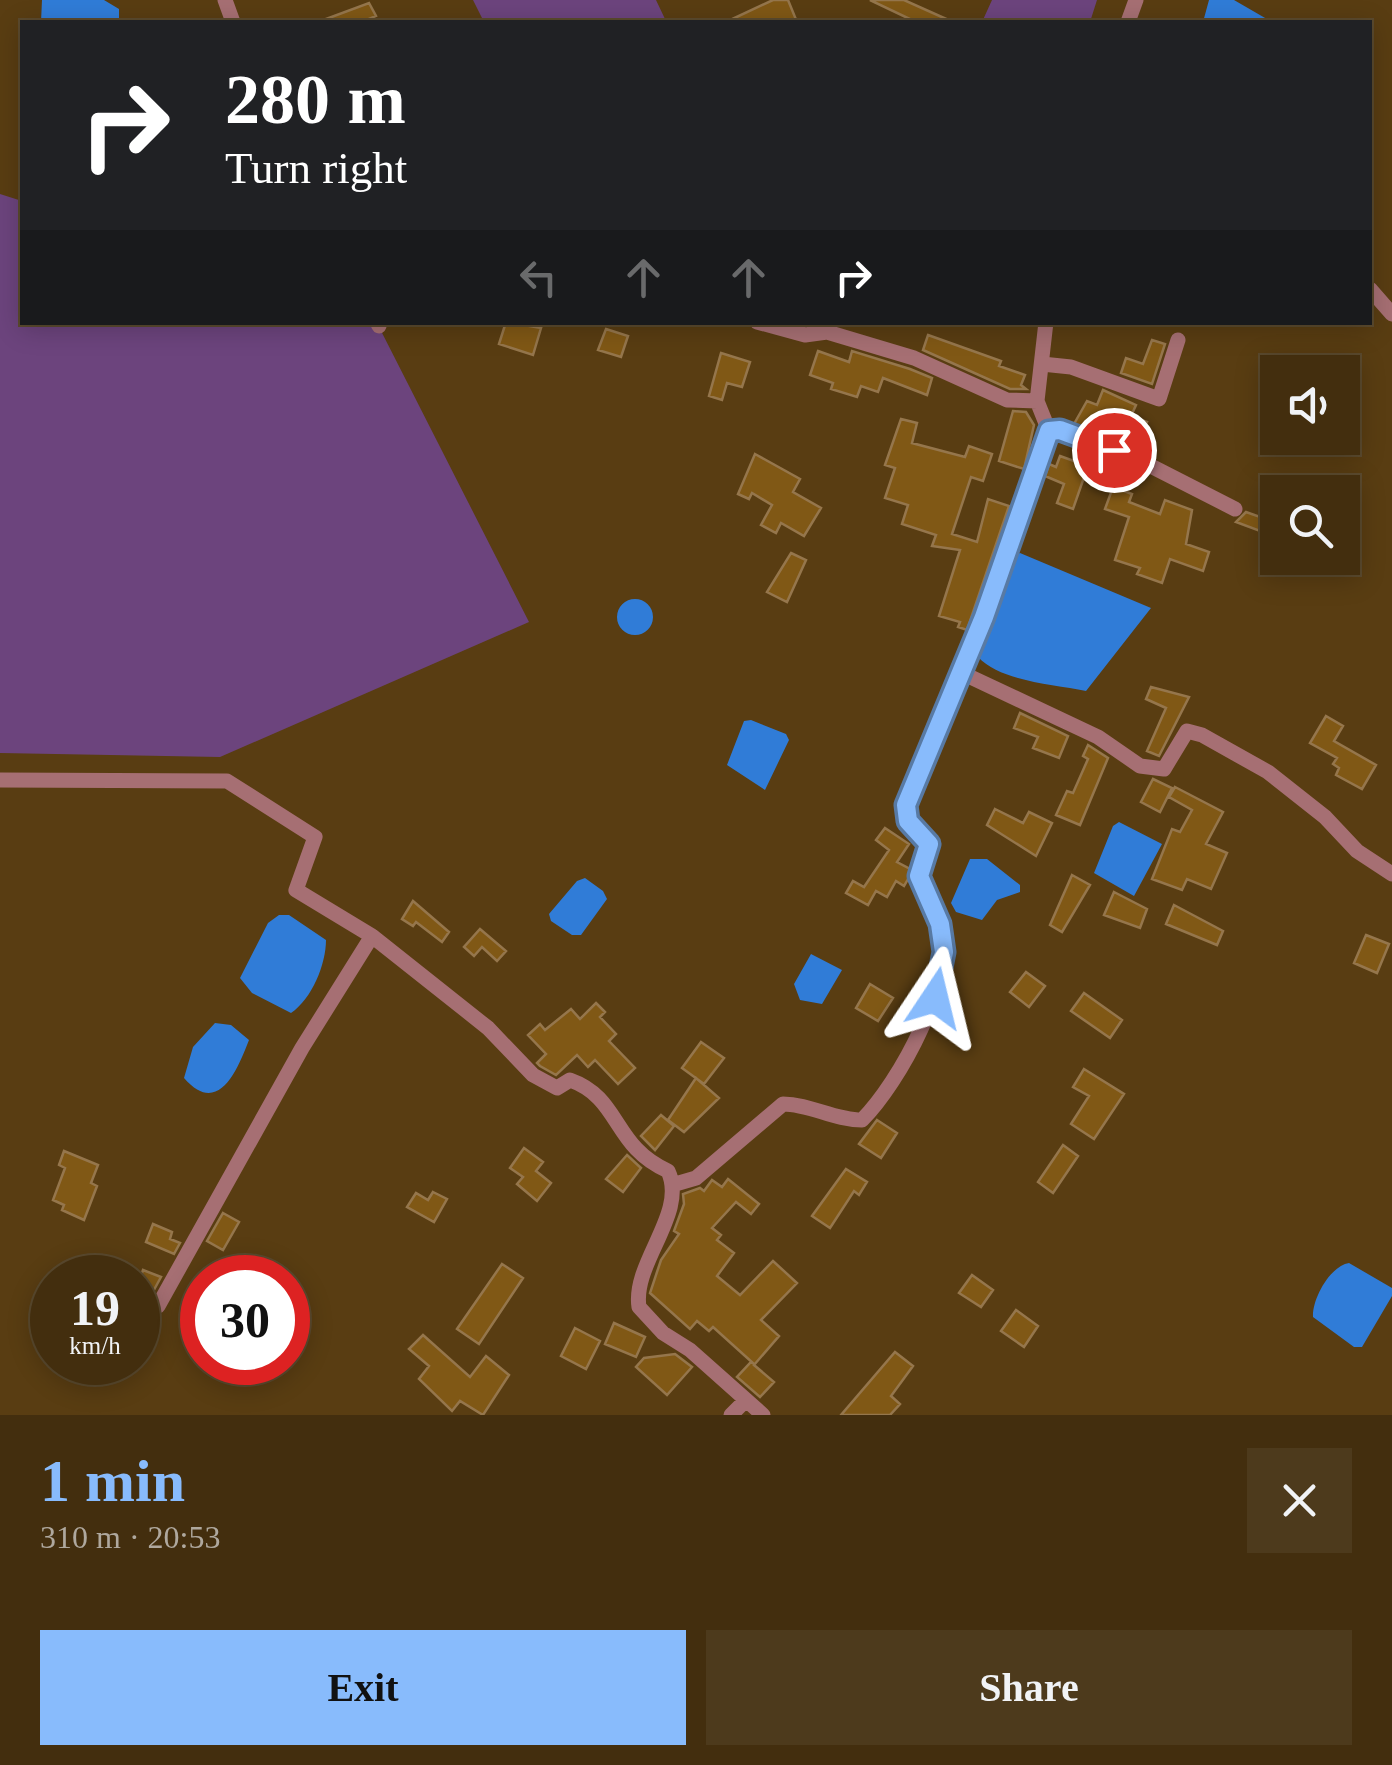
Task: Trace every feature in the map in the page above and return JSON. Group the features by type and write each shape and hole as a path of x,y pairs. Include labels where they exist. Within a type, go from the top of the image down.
{"street":[{"path":"1372,291 1392,314"},
{"path":"768,325 805,335 828,332 914,358 1007,400 1037,401"},
{"path":"672,1185 696,1178 783,1104 862,1120 881,1101 935,998 944,952 940,924 919,876 929,844 908,821 906,805 962,672 1049,431 1037,401 1046,325"},
{"path":"1042,364 1070,367 1159,399 1178,340"},
{"path":"1049,431 1060,430 1141,460 1235,509"},
{"path":"962,672 1098,737 1153,770 1164,769 1187,731 1202,735 1268,772 1325,817 1358,851 1392,874"},
{"path":"0,780 227,781 314,837 296,890 372,936 488,1028 532,1075 557,1088 570,1080 585,1086 602,1099 626,1142 649,1162 668,1171 672,1185 639,1283 640,1307 663,1333 763,1415"},
{"path":"160,1302 302,1048 372,936"},
{"path":"731,1415 746,1400"}],"shaded area":[{"path":"473,0 656,0 665,19 605,20 483,20"},
{"path":"992,0 1097,0 1091,20 983,20"},
{"path":"0,194 20,200 20,325 378,325 529,622 220,757 0,753"}],"water":[{"path":"42,0 104,0 119,9 119,20 41,20"},
{"path":"1209,0 1234,0 1269,20 1204,20"},
{"path":"1020,553 1151,608 1086,691 1014,677 978,657 1010,558"},
{"path":"635,599 648,604 653,617 648,630 635,635 622,630 617,617 622,604"},
{"path":"751,720 786,734 789,740 765,790 727,765 744,721"},
{"path":"1119,822 1162,844 1134,896 1094,873 1113,826"},
{"path":"970,859 987,859 1020,885 1020,892 997,900 982,920 956,912 951,903"},
{"path":"585,878 603,891 607,899 581,935 572,935 551,921 549,914 577,881"},
{"path":"279,915 289,915 326,940 316,980 291,1013 252,993 240,978 268,923"},
{"path":"811,954 842,970 822,1004 800,1000 794,984"},
{"path":"215,1023 231,1025 249,1040 225,1085 207,1093 184,1078 193,1047"},
{"path":"1349,1263 1392,1288 1392,1296 1362,1347 1354,1347 1313,1317 1324,1284 1335,1270"}],"building":[{"path":"773,0 788,0 796,20 730,20"},
{"path":"870,0 904,0 949,20 912,20"},
{"path":"369,3 376,16 367,20 323,20"},
{"path":"505,325 541,328 533,355 499,344"},
{"path":"606,329 628,336 621,357 598,350"},
{"path":"928,335 1001,361 999,366 1025,375 1021,385 1026,389 1010,389 923,350"},
{"path":"1152,340 1165,344 1152,384 1121,373 1126,358 1143,364"},
{"path":"818,351 849,362 852,351 910,369 932,378 927,395 883,378 878,392 861,386 857,397 831,389 833,383 810,375"},
{"path":"721,353 750,362 742,387 727,383 722,400 709,396"},
{"path":"1103,390 1136,405 1131,416 1147,422 1139,441 1130,438 1127,444 1074,424 1087,401 1097,405"},
{"path":"1013,411 1026,412 1034,425 1024,469 999,461"},
{"path":"901,419 917,423 912,443 965,457 969,446 992,454 983,481 971,477 952,534 977,542 988,499 1009,506 967,630 958,627 960,622 939,616 960,550 932,546 936,535 902,524 908,505 885,498 895,468 885,465"},
{"path":"755,454 800,479 793,492 821,508 804,536 781,523 776,533 761,525 772,505 752,493 749,499 738,494"},
{"path":"1060,456 1088,466 1073,509 1057,503 1064,484 1045,476 1049,464 1056,467"},
{"path":"1113,487 1132,494 1129,502 1160,514 1165,500 1192,510 1186,544 1209,552 1203,571 1170,559 1162,583 1137,574 1140,568 1115,560 1129,517 1105,509"},
{"path":"1246,512 1260,517 1260,531 1236,522"},
{"path":"791,553 806,560 787,602 767,592"},
{"path":"1151,687 1189,697 1159,756 1147,751 1166,708 1146,699"},
{"path":"1020,713 1068,736 1059,758 1033,748 1038,737 1014,728"},
{"path":"1326,716 1343,726 1334,741 1376,765 1362,789 1336,775 1339,768 1333,764 1337,758 1310,743"},
{"path":"1088,745 1108,758 1080,825 1056,815 1067,791 1073,793 1088,759 1083,756"},
{"path":"1153,779 1172,788 1160,812 1141,802"},
{"path":"1175,787 1223,812 1206,844 1227,853 1211,889 1187,879 1182,890 1152,879 1172,829 1180,832 1192,810 1169,797"},
{"path":"995,809 1023,823 1029,812 1052,823 1036,856 987,825"},
{"path":"885,828 909,844 897,862 910,869 908,879 904,886 896,881 887,897 876,891 868,905 846,893 853,881 864,887 889,850 876,840"},
{"path":"1072,875 1090,885 1062,932 1050,925"},
{"path":"1114,892 1147,909 1140,928 1104,915"},
{"path":"413,901 449,932 442,942 416,922 413,926 402,919"},
{"path":"1174,905 1223,931 1217,945 1166,924"},
{"path":"480,929 506,951 497,961 482,947 474,956 464,947"},
{"path":"1366,935 1389,944 1377,973 1354,963"},
{"path":"1026,972 1045,986 1029,1007 1010,992"},
{"path":"870,984 893,998 878,1021 856,1008"},
{"path":"1084,993 1122,1020 1110,1038 1071,1011"},
{"path":"596,1003 605,1012 600,1017 616,1034 609,1041 635,1068 618,1084 595,1060 588,1067 577,1055 556,1075 540,1066 537,1063 546,1054 528,1035 540,1024 545,1030 571,1009 580,1019"},
{"path":"701,1042 724,1058 704,1084 682,1068"},
{"path":"1084,1069 1124,1094 1094,1139 1071,1124 1089,1096 1073,1087"},
{"path":"696,1078 719,1098 684,1132 668,1120"},
{"path":"661,1115 674,1126 655,1150 641,1136"},
{"path":"877,1120 897,1133 881,1158 859,1144"},
{"path":"1063,1145 1078,1156 1053,1193 1038,1182"},
{"path":"524,1148 543,1162 536,1171 551,1183 537,1201 517,1184 523,1177 510,1168"},
{"path":"64,1151 98,1165 91,1183 97,1186 84,1220 62,1210 64,1205 53,1200 65,1168 59,1165"},
{"path":"627,1155 641,1168 623,1192 606,1179"},
{"path":"846,1169 867,1182 859,1195 854,1191 830,1228 812,1216"},
{"path":"728,1179 759,1204 751,1214 736,1202 712,1228 721,1235 717,1240 734,1253 717,1276 740,1295 773,1261 797,1283 761,1320 779,1336 754,1365 774,1382 760,1397 737,1377 751,1362 754,1364 713,1327 709,1331 697,1321 690,1329 650,1293 661,1260 679,1234 674,1231 684,1204 683,1194 700,1188 704,1191 712,1180 722,1187"},
{"path":"433,1192 447,1199 434,1222 407,1207 416,1193 428,1200"},
{"path":"223,1213 239,1222 223,1250 207,1241"},
{"path":"153,1224 172,1232 170,1239 180,1243 174,1254 146,1242"},
{"path":"502,1264 523,1278 479,1344 457,1329"},
{"path":"972,1275 993,1290 981,1307 959,1293"},
{"path":"1016,1310 1038,1326 1024,1347 1001,1331"},
{"path":"614,1323 645,1337 636,1357 605,1344"},
{"path":"575,1328 600,1341 586,1369 561,1356"},
{"path":"423,1335 470,1377 486,1356 509,1375 483,1415 460,1401 452,1411 419,1379 429,1366 409,1349"},
{"path":"895,1352 913,1366 891,1396 900,1404 890,1415 841,1415"},
{"path":"675,1354 692,1367 667,1395 636,1367 644,1358"}],"route":[{"path":"935,998 944,952 940,924 921,890 919,876 929,844 908,821 906,805 984,617 1049,431 1060,430 1114,450"}]}
